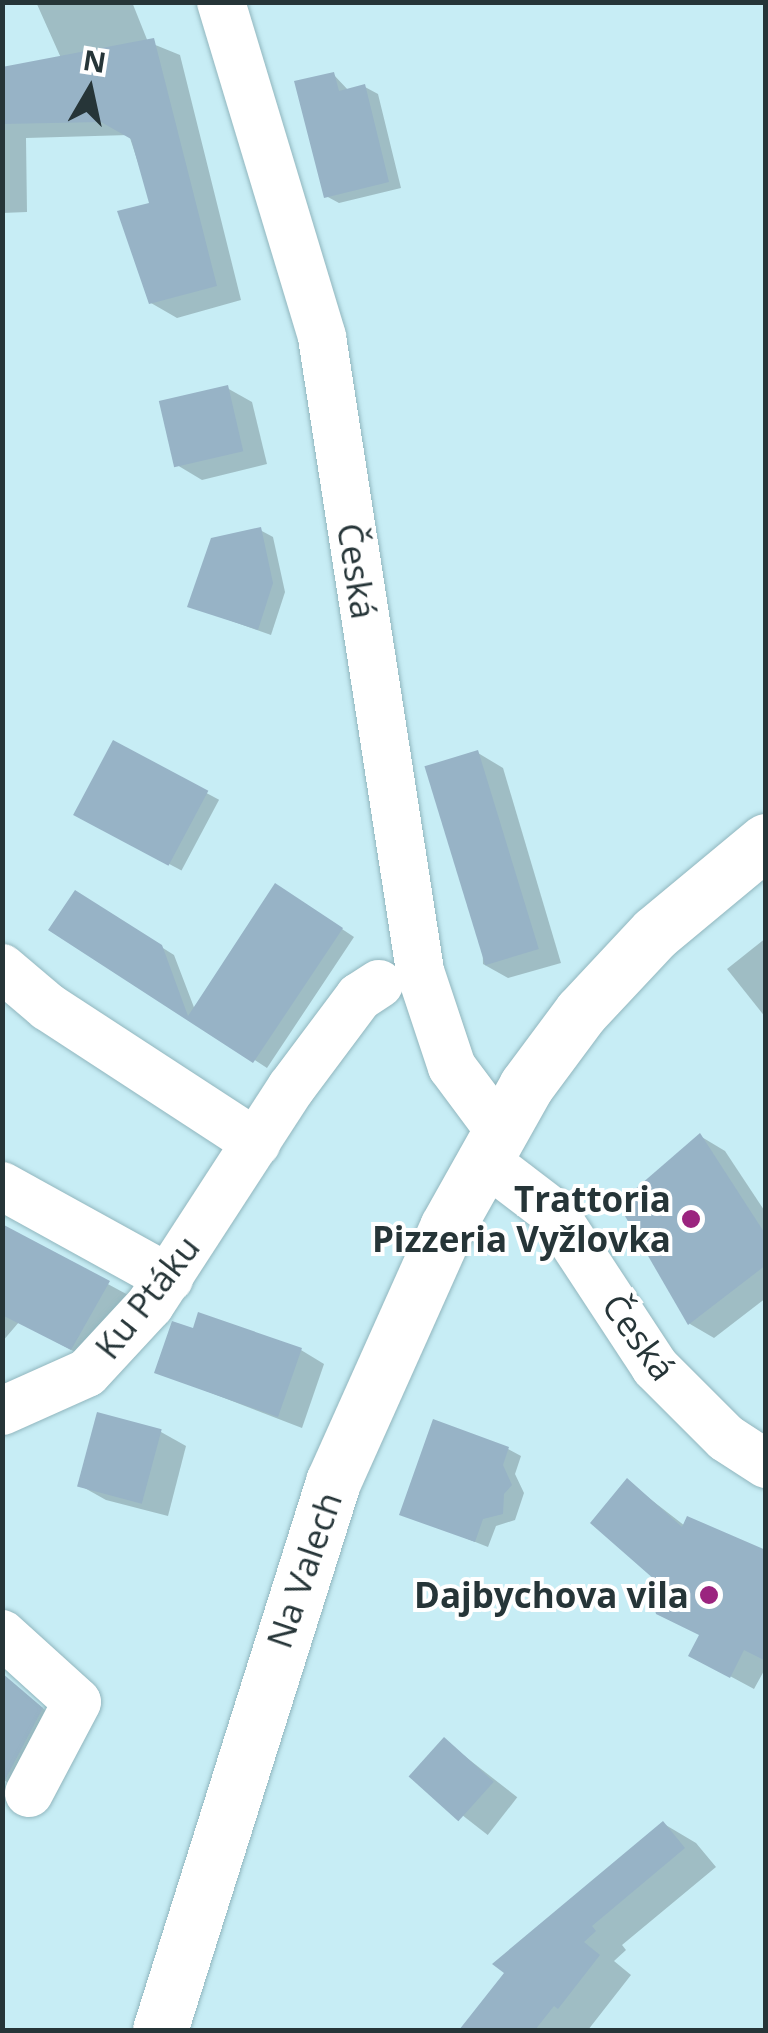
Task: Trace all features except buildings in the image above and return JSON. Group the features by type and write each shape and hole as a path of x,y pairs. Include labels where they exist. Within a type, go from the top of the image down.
{"main road":[{"name":"Na Valech","path":"160,2030 333,1482 413,1294 491,1144 614,973 766,841"}],"street":[{"name":"Česká","path":"221,2 322,337 420,971 452,1067 491,1144 554,1213 655,1367 726,1438 766,1464"},
{"path":"2,968 48,1007 257,1144"},
{"name":"Ku Ptáku","path":"2,1410 86,1373 169,1278 359,997 379,984"},
{"path":"2,1186 169,1278"},
{"path":"2,1634 76,1702 29,1793"}],"place":[{"name":"Trattoria Pizzeria Vyžlovka","path":"691,1219"},
{"name":"Dajbychova vila","path":"709,1595"}]}
